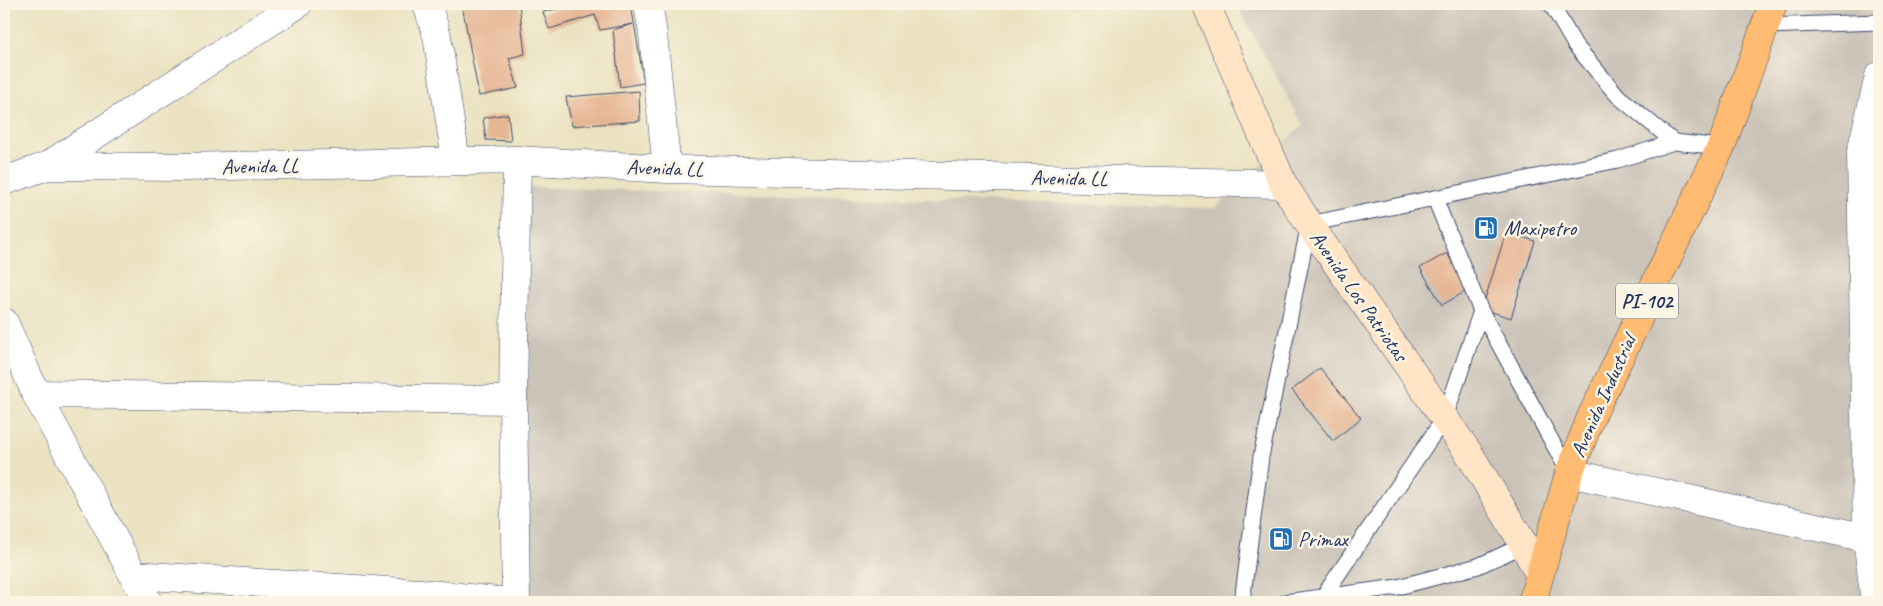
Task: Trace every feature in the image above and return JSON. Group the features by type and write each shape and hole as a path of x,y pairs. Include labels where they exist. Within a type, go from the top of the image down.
{"main road":[{"name":"Avenida Industrial","path":"1532,602 1569,473 1591,417 1721,147 1769,15"}],"street":[{"path":"4,181 47,166 298,4"},
{"path":"427,4 437,36 456,161"},
{"path":"648,4 653,34 667,169"},
{"name":"Avenida Los Patriotas","path":"1206,4 1283,184 1486,479 1539,574"},
{"path":"1875,602 1861,152 1879,76"},
{"path":"516,602 513,400 517,160"},
{"name":"Avenida LL","path":"47,166 183,167 517,160 667,169 1283,184"},
{"path":"4,322 36,394 148,602"},
{"path":"36,394 513,400"},
{"path":"1569,473 1873,539"},
{"path":"132,574 420,593 508,602"}],"lane":[{"path":"1551,4 1575,45 1618,96 1674,142"},
{"path":"1769,15 1879,22"},
{"path":"1242,602 1261,456 1309,224 1618,160 1674,142 1721,147"},
{"path":"1435,199 1481,311 1569,473"},
{"path":"1322,598 1445,417 1481,311"},
{"path":"1285,602 1398,587 1478,566 1524,545"}],"shaded area":[{"path":"1236,4 1879,4 1879,602 524,602 525,187 1215,208 1303,125"}],"building":[{"path":"519,4 525,54 509,58 518,88 479,96 462,5"},
{"path":"580,4 631,4 644,83 620,87 613,30 633,24 600,30 595,15 549,29 543,12"},
{"path":"639,91 640,121 572,126 566,97"},
{"path":"508,114 511,141 486,140 483,118"},
{"path":"1506,232 1535,241 1511,318 1482,309"},
{"path":"1447,253 1468,290 1442,305 1420,268"},
{"path":"1320,368 1361,418 1333,441 1292,390"}],"place":[{"name":"Maxipetro","path":"1486,228"},
{"name":"Primax","path":"1281,539"}]}
